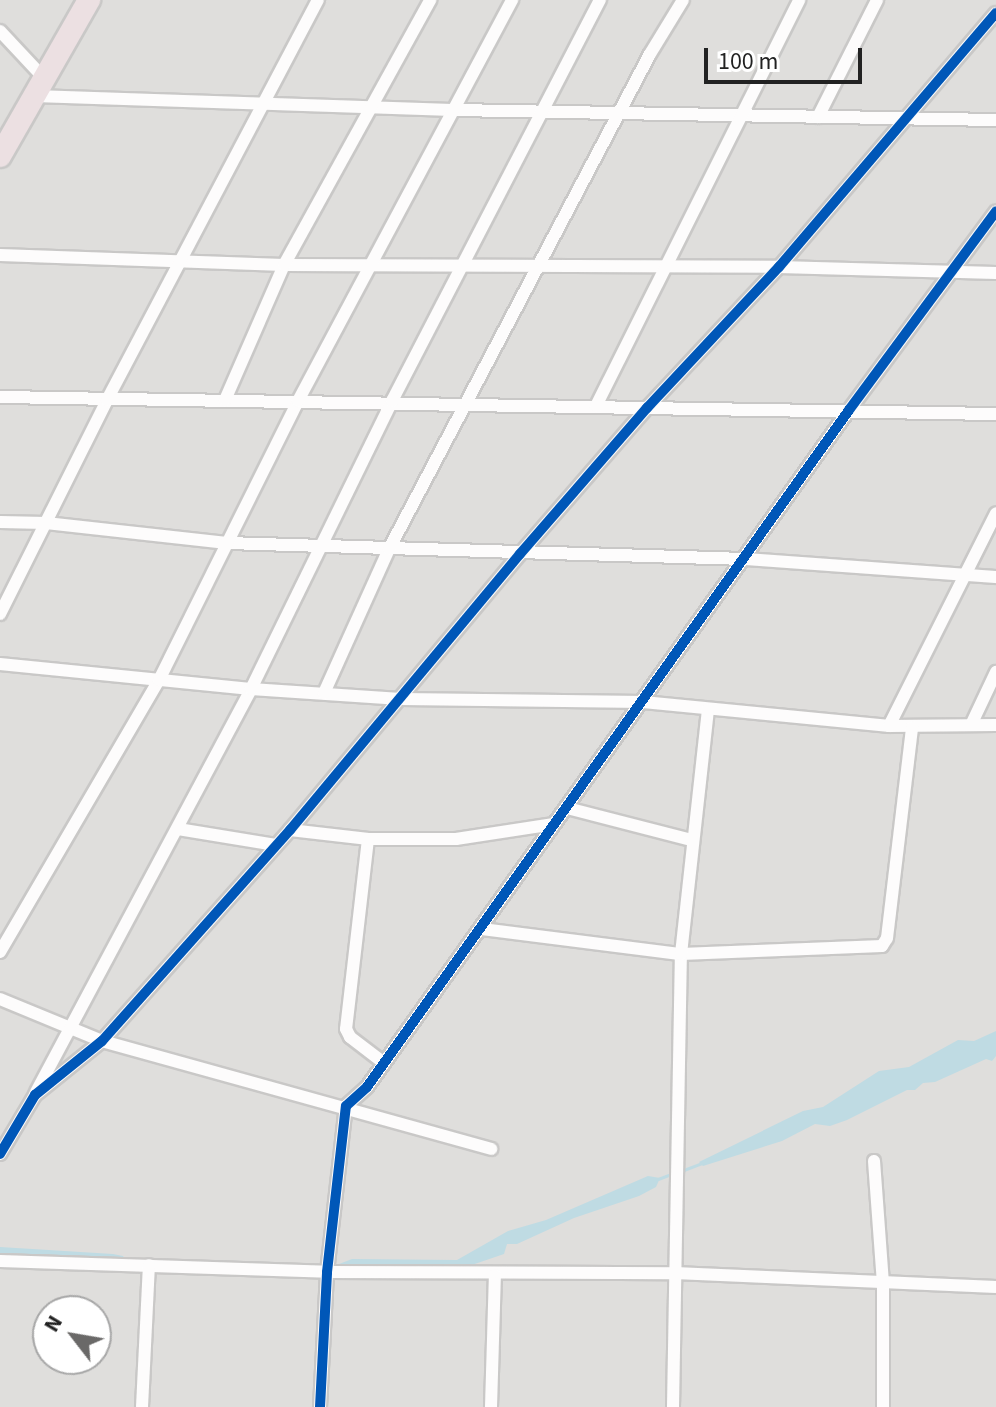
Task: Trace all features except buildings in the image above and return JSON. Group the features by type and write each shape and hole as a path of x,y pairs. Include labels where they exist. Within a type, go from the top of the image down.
{"highway":[{"path":"0,156 89,0"}],"street":[{"path":"0,614 107,400 318,0"},
{"path":"225,400 284,265 430,0"},
{"path":"0,952 159,680 298,401 512,0"},
{"path":"0,1154 35,1095 251,689 392,401 600,0"},
{"path":"324,693 389,549 683,0"},
{"path":"596,406 799,0"},
{"path":"818,117 877,0"},
{"path":"35,1095 102,1041 290,830 520,554 647,408 779,267 996,13"},
{"path":"0,31 39,87 263,104 370,108 996,120"},
{"path":"320,1407 327,1272 346,1106 367,1087 482,929 849,410 955,271 996,211"},
{"path":"0,255 284,265 779,267 996,273"},
{"path":"0,397 392,401 996,414"},
{"path":"889,726 996,513"},
{"path":"0,522 46,523 227,543 745,559 996,577"},
{"path":"0,664 251,689 401,699 644,702 889,726 996,725"},
{"path":"971,725 996,672"},
{"path":"673,1407 681,954 708,709"},
{"path":"482,929 681,954 882,946 887,938 912,727"},
{"path":"567,808 692,840"},
{"path":"290,830 368,839 473,839 554,824"},
{"path":"178,829 276,845"},
{"path":"368,839 346,1029 350,1037 384,1063"},
{"path":"0,999 102,1041 346,1106 491,1149"},
{"path":"874,1161 883,1283 883,1407"},
{"path":"0,1261 495,1275 675,1273 996,1287"},
{"path":"142,1407 149,1265"},
{"path":"491,1407 495,1275"}],"shaded area":[{"path":"0,0 996,0 996,1407 0,1407"}],"water":[{"path":"996,1031 996,1056 992,1061 986,1059 935,1082 923,1083 915,1090 907,1090 830,1126 815,1124 782,1141 703,1166 699,1162 803,1111 823,1107 879,1071 909,1067 958,1040 974,1041"},
{"path":"648,1176 660,1178 656,1187 639,1196 574,1218 517,1244 507,1244 504,1254 460,1269 334,1266 352,1259 457,1260 508,1231 546,1220"},
{"path":"0,1247 113,1254 123,1256 126,1261 0,1256"}],"waterway":[{"path":"681,1171 704,1162"},
{"path":"658,1179 674,1173"},
{"path":"124,1258 148,1260"}],"cycle path":[{"path":"0,1154 35,1095 102,1041 290,830 520,554 647,408 779,267 996,13"},
{"path":"320,1407 327,1272 346,1106 367,1087 849,410 996,211"}]}
